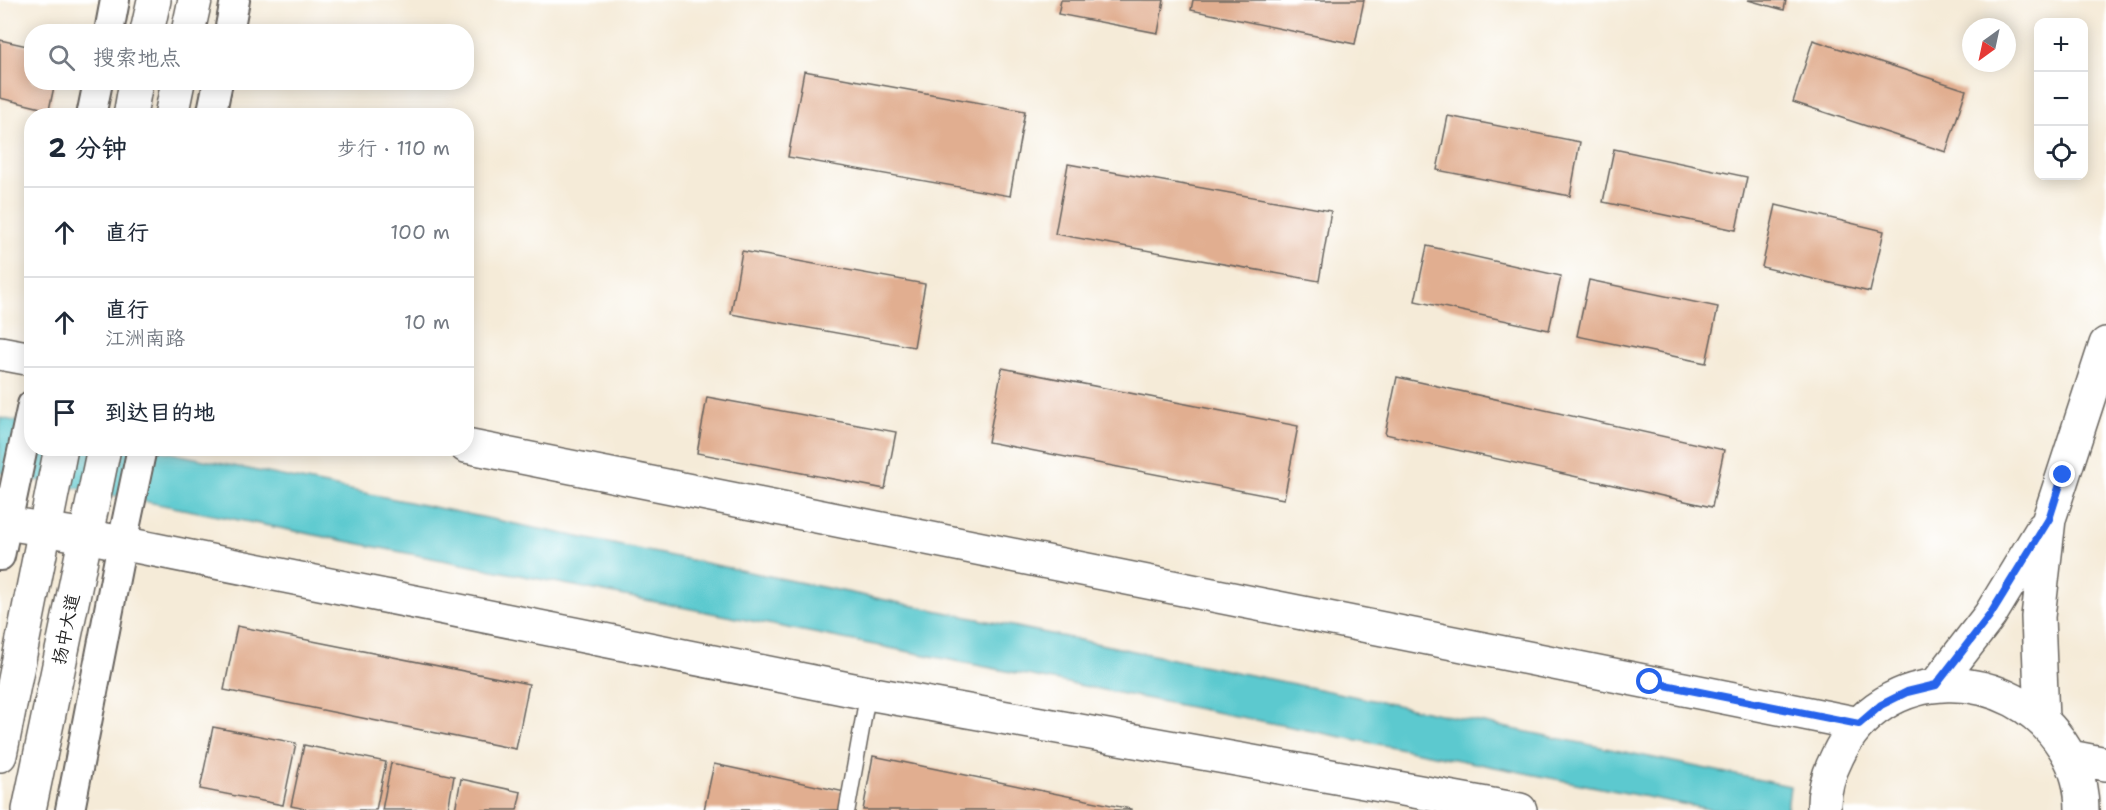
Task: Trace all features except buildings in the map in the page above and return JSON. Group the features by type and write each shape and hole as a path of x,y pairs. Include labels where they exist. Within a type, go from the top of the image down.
{"street":[{"path":"110,24 115,0"},
{"path":"149,24 154,0"},
{"path":"190,24 195,0"},
{"path":"230,24 235,0"},
{"path":"93,108 96,90"},
{"path":"131,108 135,90"},
{"path":"173,108 176,90"},
{"path":"213,108 216,90"},
{"path":"2042,720 2038,617 2049,519 2106,344"},
{"path":"0,353 24,358"},
{"path":"0,556 4,522 24,438"},
{"path":"474,448 1859,724"},
{"path":"0,755 59,456"},
{"name":"扬中大道","path":"29,810 102,456"},
{"path":"70,810 140,456"},
{"path":"1936,685 1990,615 2049,519"},
{"path":"4,522 122,543 868,693 1520,810"},
{"path":"1824,810 1829,775 1842,747 1859,724 1881,705 1907,692 1936,685 1964,685 1992,690 2019,702 2042,720 2058,737 2070,758 2078,780 2082,810"},
{"path":"2070,758 2106,764"}],"lane":[{"path":"847,810 868,693"}],"water":[{"path":"0,418 24,423 24,456 185,456 1790,786 1787,810 1713,810 0,473"}],"route":[{"path":"1650,682 1859,724 1881,705 1907,692 1936,685 1990,615 2049,519 2063,475"}]}
